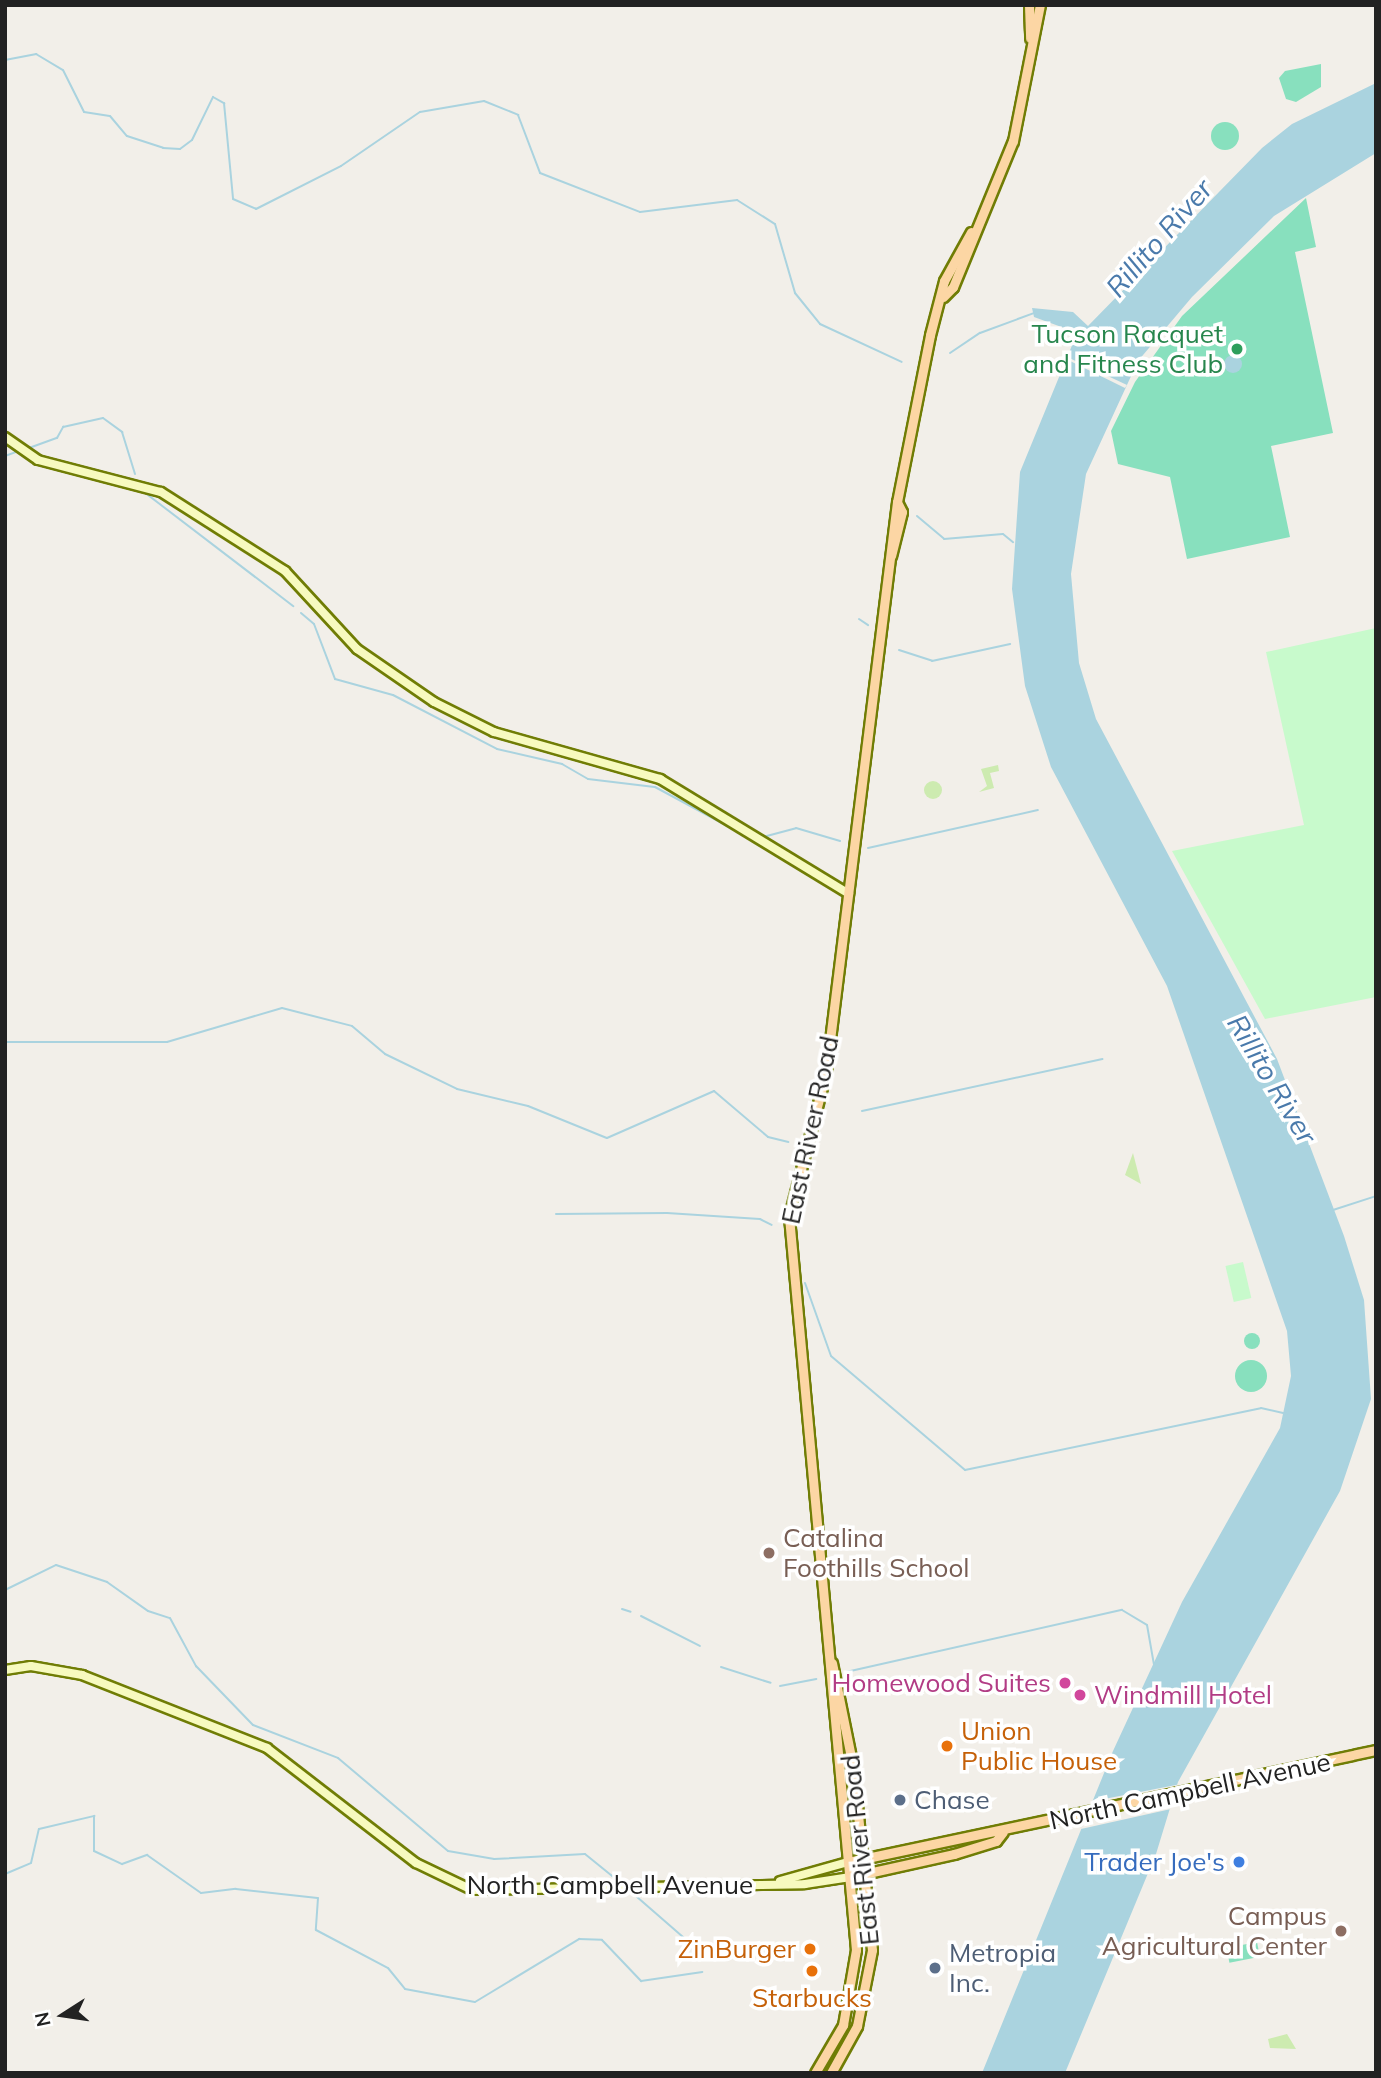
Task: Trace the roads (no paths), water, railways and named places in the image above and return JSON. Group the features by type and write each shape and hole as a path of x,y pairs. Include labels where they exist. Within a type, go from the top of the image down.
{"main road":[{"name":"East River Road","path":"1029,5 1031,45"},
{"name":"East River Road","path":"831,2073 857,2026 869,1979 865,1873 839,1676 832,1663 787,1254 796,1176 826,1072 891,556 902,512 897,502 943,298 953,287 971,232 1013,141 1040,5"},
{"path":"5,437 38,460 161,492 285,571 357,649 433,702 494,732 660,779 849,894"},
{"name":"East River Road","path":"814,2073 843,2025 852,1991 856,1950 827,1679 832,1663"},
{"name":"North Campbell Avenue","path":"5,1670 31,1666 82,1675 267,1748 455,1885 630,1888 771,1884 850,1877 975,1847 1003,1832 1376,1750"},
{"name":"North Campbell Avenue","path":"771,1884 993,1829 1003,1832"}],"water":[{"name":"Rillito River","path":"1376,83 1376,153 1274,216 1192,297 1138,361 1086,474 1071,574 1079,663 1096,719 1277,1059 1344,1236 1364,1300 1371,1399 1340,1491 1178,1782 1156,1854 1065,2073 982,2073 1113,1751 1182,1602 1280,1428 1291,1376 1287,1331 1167,986 1051,767 1025,686 1012,589 1020,472 1073,343 1067,329 1034,317 1032,308 1073,312 1088,326 1262,148 1292,124"},
{"path":"1233,355 1239,358 1242,364 1239,370 1233,373 1227,370 1224,364 1227,358"}],"waterway":[{"path":"5,60 36,54 63,70 84,112 110,116 127,136 163,148 180,149 192,140 213,97 224,103 233,199 256,209 341,166 420,112 484,101 518,115 540,173 640,212 737,200 775,224 795,293 820,324 902,362"},
{"path":"950,353 980,333 1034,313"},
{"path":"29,448 57,438 63,427 103,418 122,432 135,474"},
{"path":"5,456 16,452"},
{"path":"144,492 293,606"},
{"path":"917,516 944,539 1003,534 1013,542"},
{"path":"301,613 314,624 335,679 393,695 497,749 562,764 588,779 655,787 748,837"},
{"path":"859,619 868,625"},
{"path":"899,650 932,661 1010,644"},
{"path":"868,848 1038,810"},
{"path":"763,837 796,828 840,841"},
{"path":"5,1042 167,1042 282,1008 352,1026 385,1054 457,1089 528,1106 607,1138 714,1091 768,1137 788,1142"},
{"path":"862,1111 1102,1059"},
{"path":"1333,1210 1376,1196"},
{"path":"556,1214 667,1213 760,1219 772,1225"},
{"path":"805,1283 831,1356 965,1470 1261,1408 1286,1414"},
{"path":"5,1590 56,1565 107,1582 148,1611 170,1618 196,1666 253,1725 338,1758 448,1851 494,1859 585,1854 622,1884"},
{"path":"622,1609 631,1612"},
{"path":"846,1672 1122,1610 1147,1625 1154,1664"},
{"path":"641,1616 700,1646"},
{"path":"721,1667 771,1683"},
{"path":"780,1686 816,1679"},
{"path":"5,1874 31,1863 39,1829 94,1816 94,1851 122,1864 147,1855 201,1893 236,1889 318,1898 316,1930 388,1968 405,1989 475,2002 579,1939 602,1940 641,1981 702,1972"},
{"path":"629,1890 698,1950"}],"place":[{"name":"Tucson Racquet and Fitness Club","path":"1237,349"},
{"name":"Catalina Foothills School","path":"769,1553"},
{"name":"Homewood Suites","path":"1065,1683"},
{"name":"Windmill Hotel","path":"1080,1695"},
{"name":"Union Public House","path":"947,1746"},
{"name":"Chase","path":"900,1800"},
{"name":"Trader Joe's","path":"1239,1862"},
{"name":"Campus Agricultural Center","path":"1341,1931"},
{"name":"ZinBurger","path":"810,1949"},
{"name":"Metropia Inc.","path":"935,1968"},
{"name":"Starbucks","path":"812,1971"}]}
